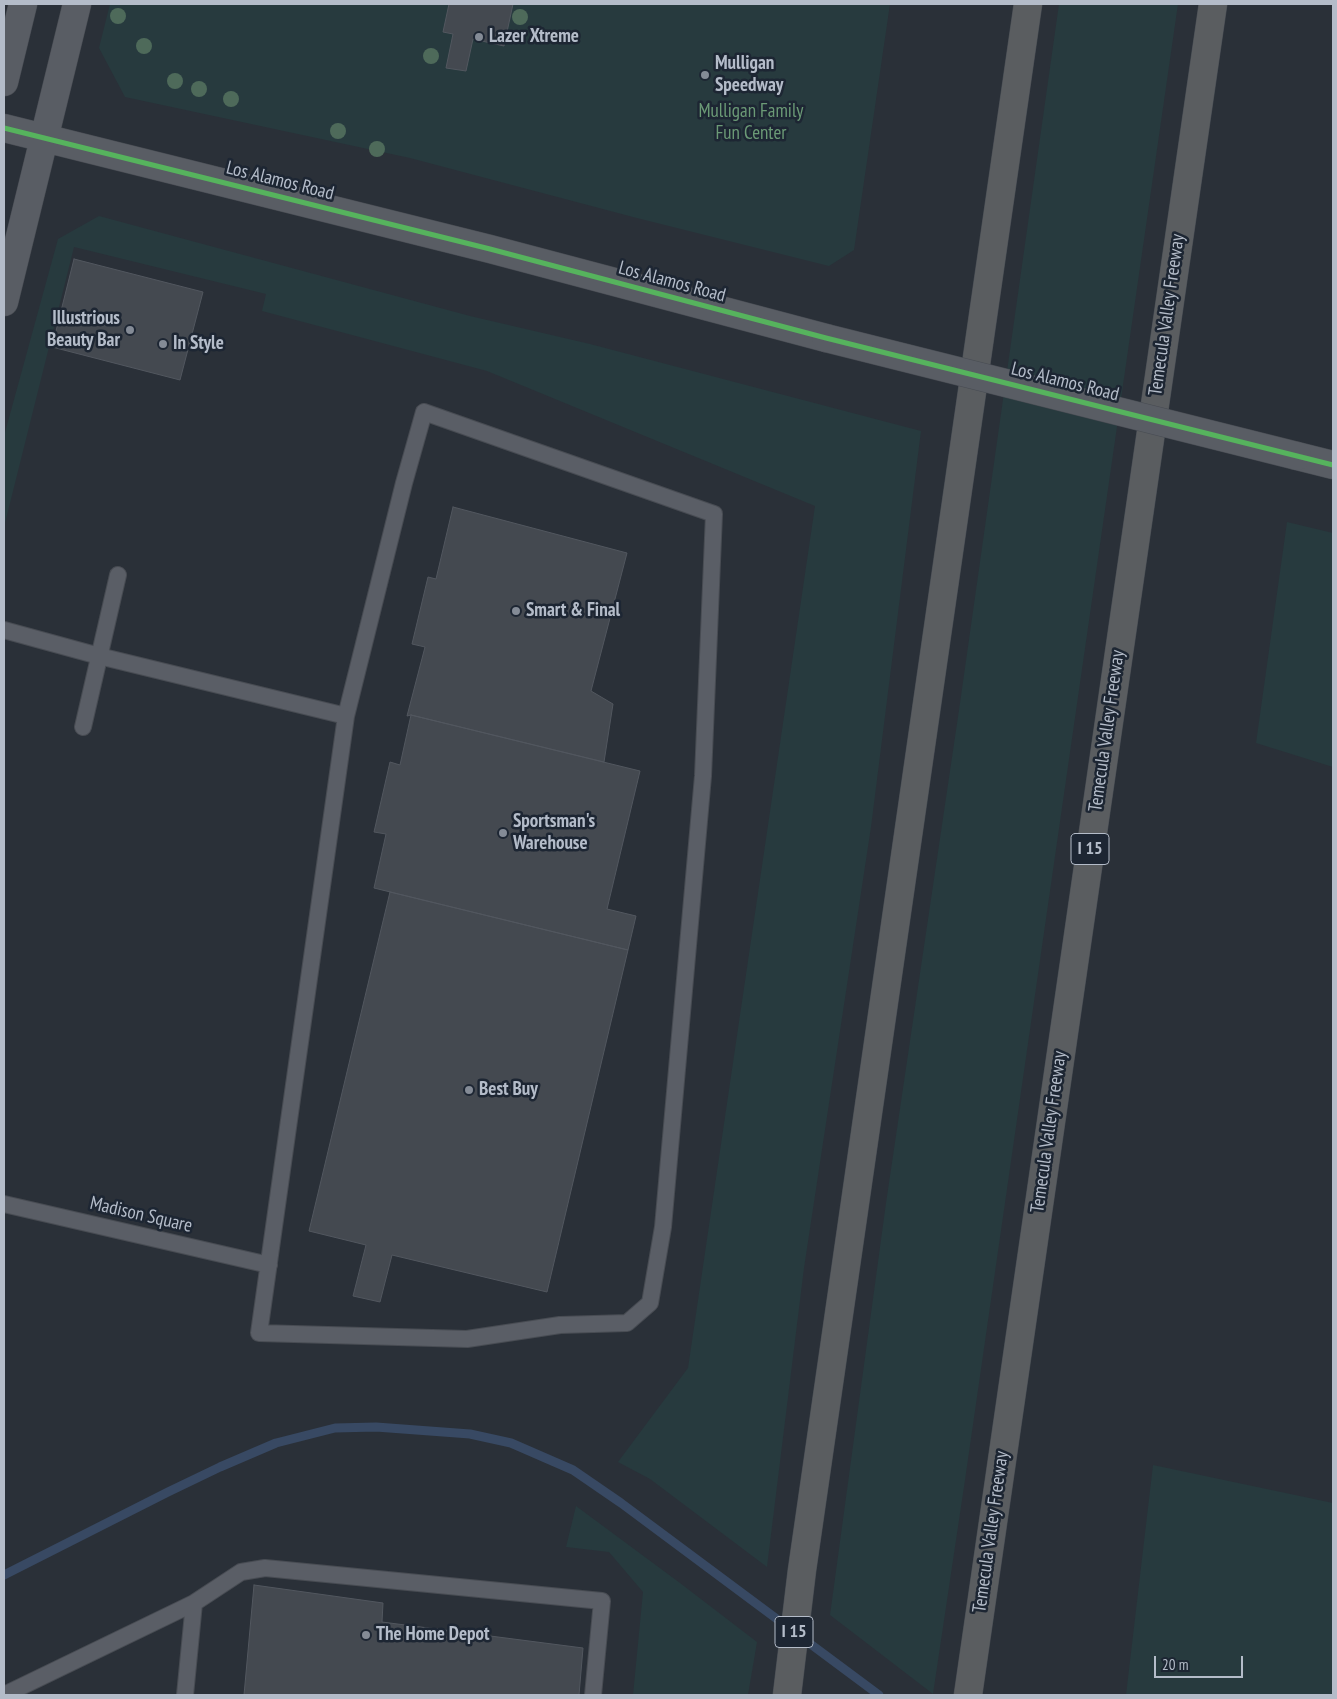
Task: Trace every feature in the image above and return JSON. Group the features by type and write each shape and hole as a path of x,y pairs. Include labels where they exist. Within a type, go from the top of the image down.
{"highway":[{"name":"I 15","path":"787,1695 802,1570 1028,4"},
{"name":"Temecula Valley Freeway","path":"968,1695 1213,4"}],"main road":[{"path":"4,82 23,4"},
{"path":"4,302 77,4"},
{"name":"Los Alamos Road","path":"4,128 490,249 826,338 1333,465"}],"lane":[{"path":"424,412 714,514 702,776 663,1227 650,1303 628,1323 560,1325 467,1339 259,1333 346,716 404,483 424,412"},
{"path":"84,727 118,575"},
{"path":"4,630 99,656 346,716"},
{"name":"Madison Square","path":"4,1204 269,1265"},
{"path":"4,1695 194,1602 241,1572 265,1568 602,1601 593,1695"},
{"path":"185,1695 194,1602"}],"green space":[{"name":"Mulligan Family Fun Center","path":"110,4 890,4 854,250 829,266 410,158 125,97 99,48"},
{"path":"1059,4 1178,4 933,1694 830,1615 886,1203 959,710"},
{"path":"99,216 470,316 590,344 921,431 871,827 804,1268 767,1567 650,1479 618,1462 688,1368 815,506 487,371 262,311 266,294 74,247 4,527 4,436 58,239"},
{"path":"1287,522 1333,533 1333,767 1256,743"},
{"path":"1153,1465 1333,1503 1333,1695 1126,1695"},
{"path":"576,1506 757,1642 748,1695 633,1695 643,1592 609,1552 566,1547"}],"building":[{"name":"Lazer Xtreme","path":"449,4 513,4 504,46 473,39 466,71 446,68 453,34 443,32"},
{"path":"74,259 203,292 180,380 52,347"},
{"name":"Smart & Final","path":"453,507 627,553 591,691 613,704 604,762 411,715 407,716 425,647 412,644 428,577 436,579"},
{"name":"Sportsman's Warehouse","path":"411,715 640,771 607,909 636,916 628,950 374,888 386,834 374,832 390,762 400,765"},
{"name":"Best Buy","path":"390,892 628,950 547,1292 392,1255 380,1302 353,1296 366,1245 309,1231"},
{"name":"The Home Depot","path":"254,1585 383,1603 382,1622 583,1648 579,1695 244,1695"}],"waterway":[{"path":"4,1575 168,1492 276,1443 335,1428 376,1427 470,1434 511,1443 573,1470 621,1503 879,1695"}],"cycle path":[{"path":"4,128 490,249 826,338 1333,465"}],"place":[{"name":"Lazer Xtreme","path":"479,37"},
{"name":"Mulligan Speedway","path":"705,75"},
{"name":"Illustrious Beauty Bar","path":"130,330"},
{"name":"In Style","path":"163,344"},
{"name":"Smart & Final","path":"516,611"},
{"name":"Sportsman's Warehouse","path":"503,833"},
{"name":"Best Buy","path":"469,1090"},
{"name":"The Home Depot","path":"366,1635"}]}
